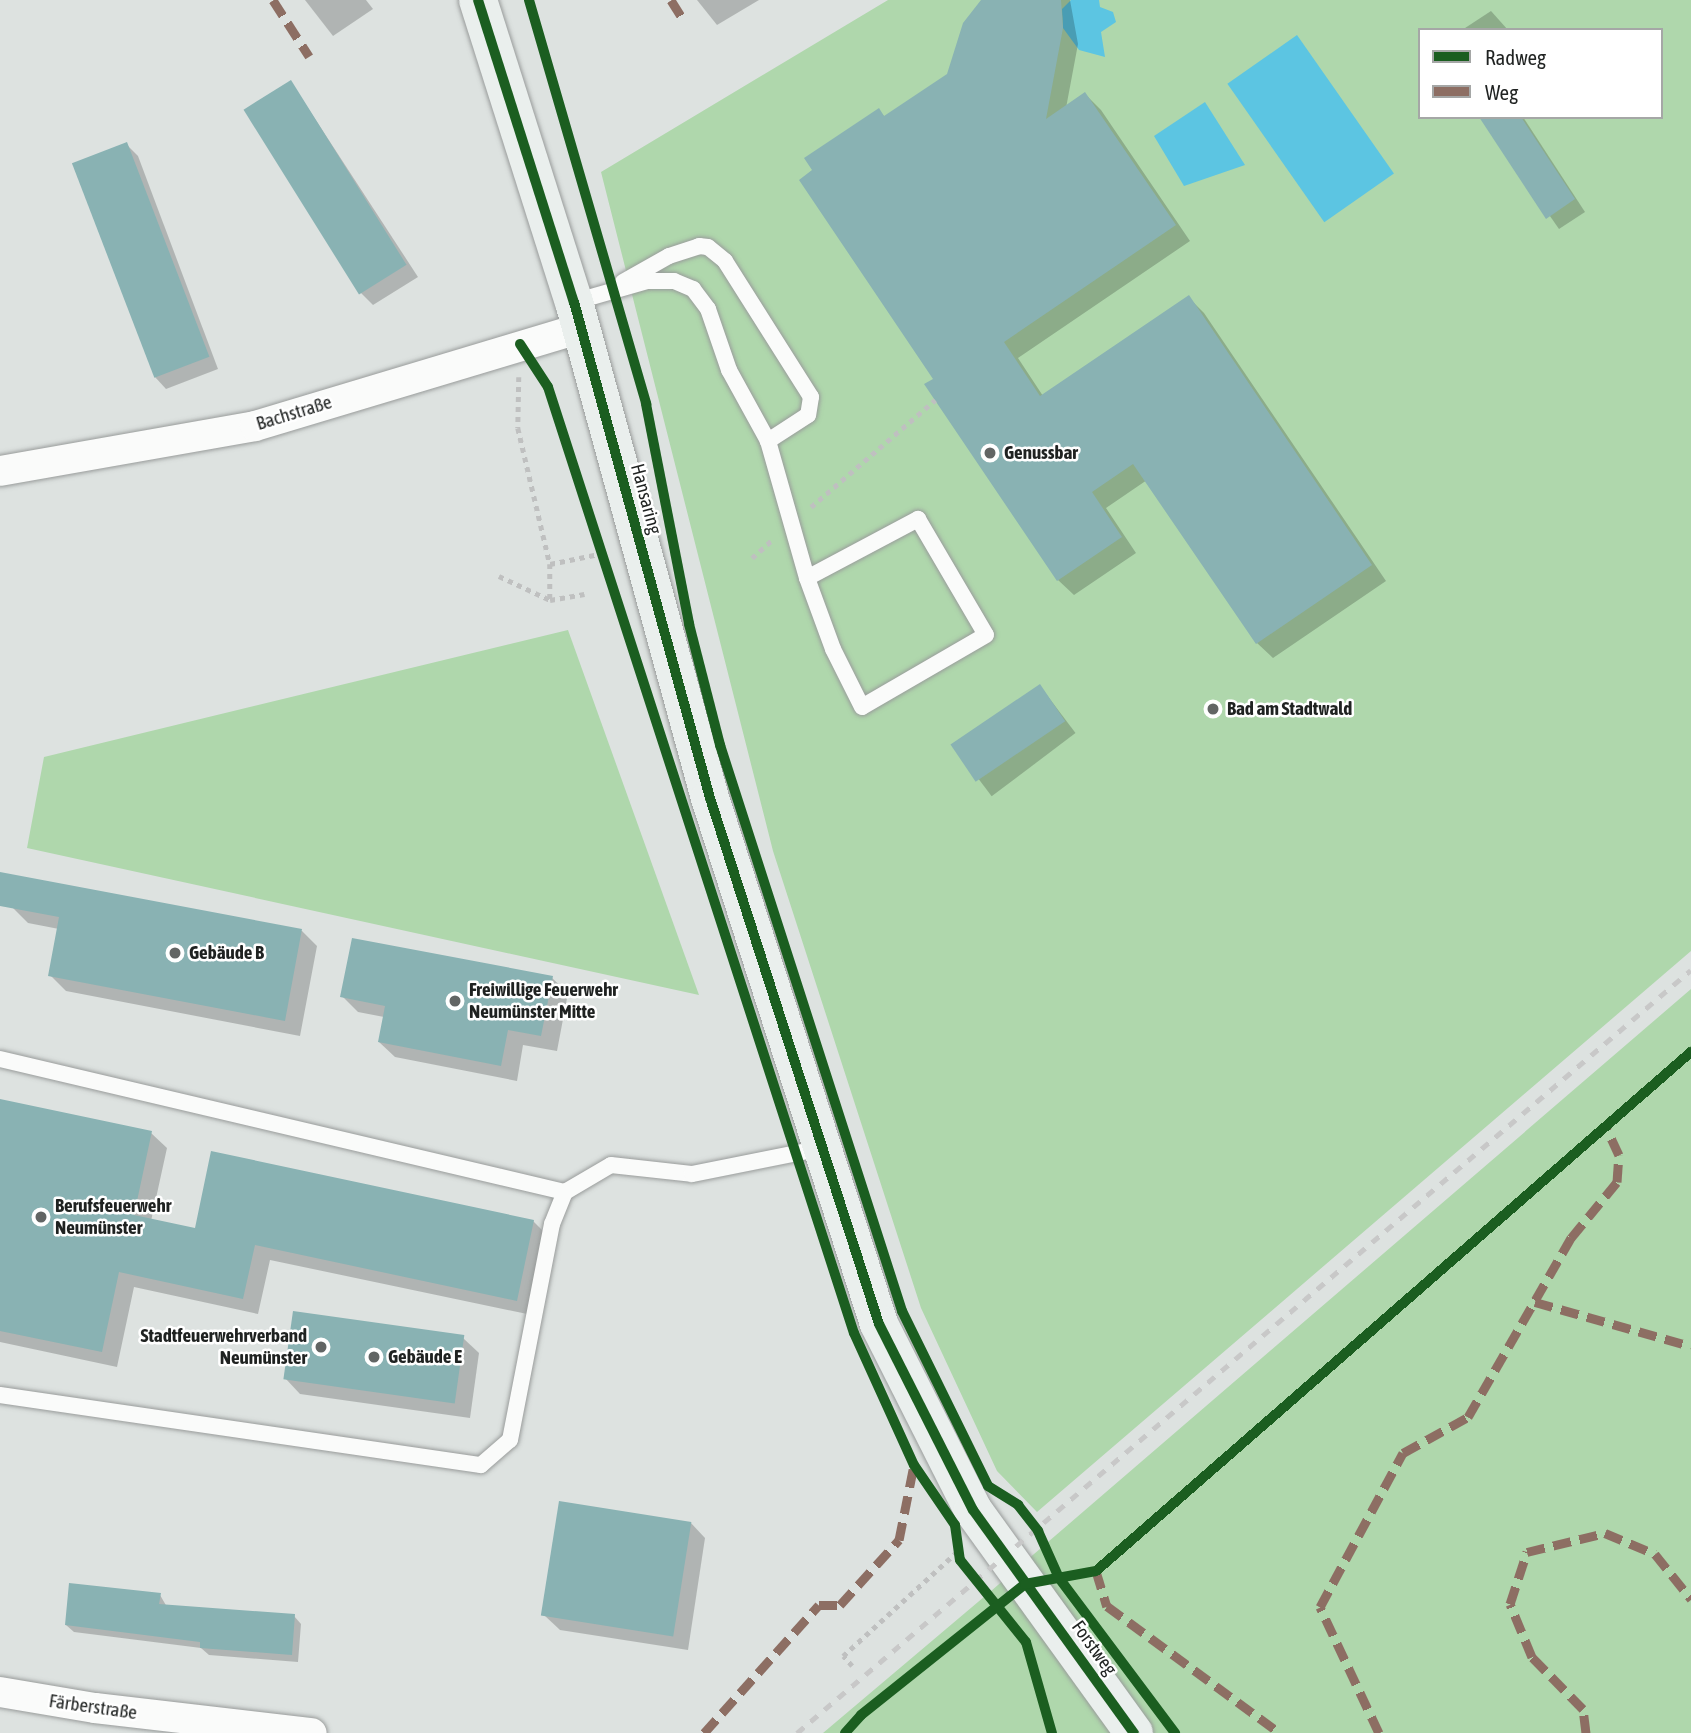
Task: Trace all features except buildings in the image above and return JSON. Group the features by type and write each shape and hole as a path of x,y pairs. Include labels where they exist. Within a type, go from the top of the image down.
{"main road":[{"name":"Hansaring","path":"478,0 577,315 710,798 879,1324 972,1510 1025,1584"},
{"name":"Forstweg","path":"1025,1584 1134,1733"}],"street":[{"name":"Bachstraße","path":"0,471 255,426 520,344 577,315"},
{"name":"Färberstraße","path":"0,1692 94,1708 312,1733"}],"lane":[{"path":"577,315 612,288 685,249 708,247 716,253 811,397 808,415 768,441"},
{"path":"612,288 660,280 693,289 708,309 729,370 768,441 807,578 833,649 862,707 986,635 918,519 807,578"},
{"path":"0,1059 565,1192"},
{"path":"0,1395 481,1465 510,1440 552,1224 565,1192 611,1165 692,1174 822,1148"}],"path":[{"path":"520,344 518,428 550,564 550,600"},
{"path":"752,558 935,400"},
{"path":"550,564 599,554"},
{"path":"499,576 550,600 584,594"},
{"path":"852,1666 843,1656 960,1549"},
{"path":"845,1733 861,1715 1025,1584"}],"green space":[{"name":"Bad am Stadtwald","path":"888,0 1691,0 1691,951 1037,1512 997,1471 921,1308 773,851 601,172"},
{"path":"568,630 699,995 27,848 44,757"},
{"path":"1691,989 1691,1733 823,1733 991,1591"}],"water":[{"path":"1071,0 1099,0 1100,7 1113,12 1116,22 1101,32 1105,57 1079,50 1063,28 1062,9"},
{"path":"1297,35 1394,173 1324,222 1227,84"},
{"path":"1205,102 1245,165 1184,186 1154,136"}],"railway":[{"path":"797,1733 1691,970"}],"marked path":[{"path":"273,0 309,56"},
{"path":"671,0 681,16"},
{"path":"1379,1733 1320,1607 1403,1453 1468,1417 1571,1238 1617,1182 1619,1155 1606,1127"},
{"path":"1535,1302 1691,1346"},
{"path":"704,1733 819,1605 840,1605 899,1540 914,1465"},
{"path":"1586,1733 1583,1709 1532,1657 1510,1604 1527,1552 1605,1533 1655,1554 1691,1599"},
{"path":"1096,1571 1107,1606 1280,1733"}],"cycle path":[{"path":"478,0 574,302 710,798 879,1324 973,1510 1134,1733"},
{"path":"529,0 646,404 689,624 720,745 902,1311 988,1486 1018,1505 1038,1531 1059,1578 1175,1733"},
{"path":"520,344 548,387 854,1333 914,1465 955,1525 960,1560 1026,1642 1052,1733"},
{"path":"845,1733 861,1715 1025,1584 1096,1571 1691,1052"}],"place":[{"name":"Genussbar","path":"990,453"},
{"name":"Bad am Stadtwald","path":"1213,709"},
{"name":"Gebäude B","path":"175,953"},
{"name":"Freiwillige Feuerwehr Neumünster Mitte","path":"455,1001"},
{"name":"Berufsfeuerwehr Neumünster","path":"41,1217"},
{"name":"Stadtfeuerwehrverband Neumünster","path":"321,1347"},
{"name":"Gebäude E","path":"374,1357"}]}
